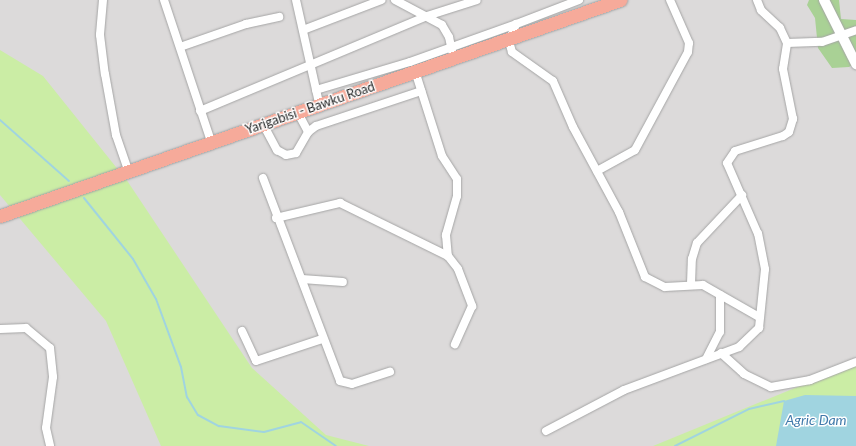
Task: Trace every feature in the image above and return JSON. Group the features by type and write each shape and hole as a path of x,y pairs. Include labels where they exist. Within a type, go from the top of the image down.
{"highway":[{"name":"Yarigabisi - Bawku Road","path":"0,216 319,103 416,74 454,59 509,41 566,18 620,0"}],"street":[{"path":"103,0 100,35 105,74 116,135 128,170"},
{"path":"164,0 211,141"},
{"path":"296,0 309,64 319,103"},
{"path":"303,30 381,0"},
{"path":"395,0 426,16 446,30 454,59"},
{"path":"200,111 298,73 309,64 347,52 426,16 477,0"},
{"path":"316,90 516,24 562,3 580,0"},
{"path":"597,171 635,150 688,52 689,43 670,0"},
{"path":"546,431 606,398 721,353 752,338 759,328 765,269 758,234 727,163 730,156 752,144 783,136 792,126 783,69 787,43 780,28 760,10 758,0"},
{"path":"824,0 856,64"},
{"path":"562,3 566,18"},
{"path":"180,47 246,24 279,17"},
{"path":"516,24 509,41 515,57 553,81 619,212 645,277 665,287 692,284 720,295 759,317"},
{"path":"787,43 806,44 842,36 856,30"},
{"path":"416,74 442,156 457,179 457,196 446,235 448,256"},
{"path":"263,124 277,150 286,155 302,148 308,132 383,101 421,91"},
{"path":"297,111 308,132"},
{"path":"263,178 276,218 302,278 322,339 340,382 346,384 390,372"},
{"path":"692,284 692,259 697,243 742,195"},
{"path":"276,218 340,203 448,256 458,269 472,306 455,344"},
{"path":"302,278 343,282"},
{"path":"706,359 720,332 720,295"},
{"path":"0,329 26,328 50,348 53,389 46,428 50,446"},
{"path":"242,331 256,361 322,339"},
{"path":"721,353 744,374 771,388 810,380 856,362"}],"shaded area":[{"path":"0,0 856,0 856,446 0,446"}],"green space":[{"path":"809,0 839,0 841,19 856,20 856,62 849,67 832,68 818,48 815,18 807,5"},
{"path":"0,50 43,76 128,182 252,368 326,435 369,446 161,446 106,321 0,195"},
{"path":"856,363 856,446 653,446"}],"water":[{"name":"Agric Dam","path":"805,395 856,396 856,446 776,446 784,401"}],"waterway":[{"path":"0,120 69,181"},
{"path":"84,198 133,259 156,299 181,367 187,397 198,415 219,426 264,432 301,422 336,446"},
{"path":"675,446 749,409 784,401"}]}
